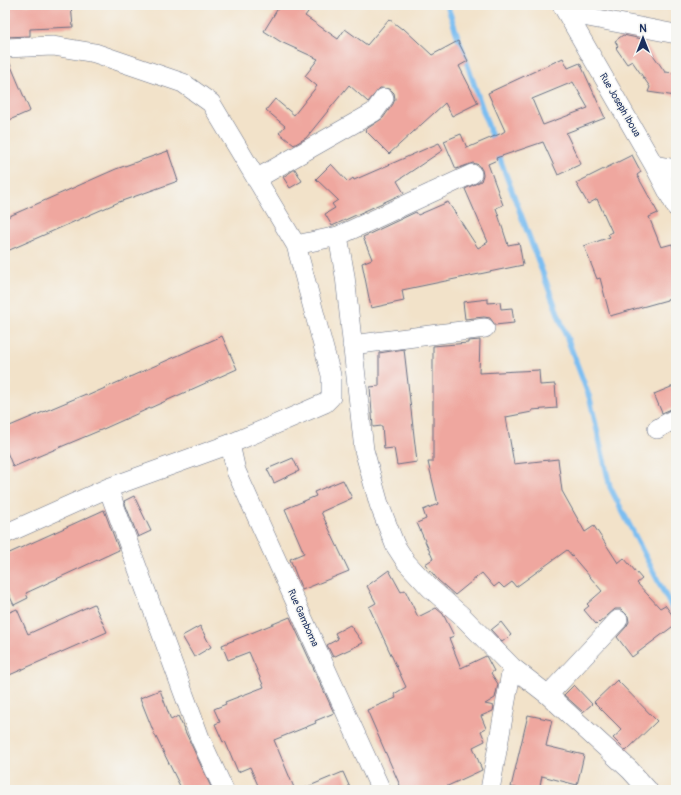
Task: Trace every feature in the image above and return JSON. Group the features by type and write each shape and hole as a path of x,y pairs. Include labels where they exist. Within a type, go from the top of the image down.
{"street":[{"path":"565,9 676,34"},
{"name":"Rue Joseph Iboua","path":"565,9 676,206"},
{"path":"5,48 53,46 95,53 183,83 211,103 296,245 331,375 331,397 325,403 230,444 108,488 5,534"},
{"path":"256,179 374,112 384,98"},
{"path":"654,165 676,169"},
{"path":"296,245 338,236 472,174"},
{"path":"338,236 345,276 364,450 379,504 395,545 406,562 425,583 462,615 512,667 548,696 630,770 648,790"},
{"path":"352,345 485,328"},
{"path":"657,429 676,418"},
{"name":"Rue Gamboma","path":"230,444 236,471 381,790"},
{"path":"108,488 200,738 224,790"},
{"path":"548,696 618,620"},
{"path":"490,790 512,667"}],"building":[{"path":"5,5 71,5 73,27 30,29 30,36 5,37"},
{"path":"280,5 313,5 305,16 338,39 345,29 367,45 389,19 402,29 403,28 432,55 458,41 468,61 459,66 478,103 452,116 445,103 389,154 365,130 383,118 393,104 395,99 394,93 390,89 380,88 368,102 349,85 306,138 294,145 279,133 285,126 266,110 275,99 294,115 317,86 305,76 318,59 281,42 264,31"},
{"path":"623,35 642,39 665,72 676,73 676,96 648,92 650,87 632,61 627,64 616,48 618,46 615,41"},
{"path":"563,58 568,68 580,63 605,118 566,133 581,164 558,175 543,142 496,158 497,160 488,164 503,205 496,208 508,245 519,243 523,265 402,290 404,301 371,308 362,263 372,259 363,237 416,212 418,215 448,202 478,248 488,242 465,189 481,181 483,175 482,170 479,165 473,163 456,169 444,141 461,134 467,148 505,131 488,93","holes":["573,82 588,108 543,125 532,99"]},
{"path":"5,59 8,59 30,111 5,122"},
{"path":"439,143 443,150 397,181 404,193 332,226 325,214 335,208 332,204 338,200 316,179 331,164 348,182 353,178 354,180"},
{"path":"168,151 178,181 119,202 5,252 5,218 116,169"},
{"path":"632,155 641,172 637,175 658,213 649,217 661,247 672,244 676,259 676,296 667,300 610,316 600,278 597,279 584,246 610,237 608,234 612,232 597,199 588,204 576,183"},
{"path":"295,169 302,181 290,188 283,177"},
{"path":"488,299 488,303 500,302 501,309 512,308 514,323 495,325 490,318 484,317 465,319 463,302"},
{"path":"222,336 237,369 101,430 13,467 5,447 5,428 86,394 87,396"},
{"path":"480,340 479,373 539,370 540,385 555,384 557,408 532,410 532,412 506,417 514,464 558,459 562,491 585,532 594,526 618,563 624,558 642,579 637,583 660,608 665,605 676,620 676,624 632,657 617,637 629,622 628,616 621,609 615,609 596,624 584,610 589,606 587,604 602,591 567,550 516,587 512,582 504,588 499,583 494,587 482,573 455,595 438,580 425,564 433,559 417,523 426,519 423,510 438,504 428,462 433,462 433,346 468,343 468,341"},
{"path":"404,349 417,462 397,465 394,448 384,449 382,426 373,427 370,387 379,386 379,353"},
{"path":"676,385 676,407 662,413 654,394"},
{"path":"293,458 299,471 274,483 267,469"},
{"path":"343,480 352,498 321,512 349,571 302,590 290,559 304,553 285,509 316,496 314,492"},
{"path":"134,496 151,531 138,537 124,501"},
{"path":"104,510 119,550 26,593 28,598 14,605 5,587 5,555"},
{"path":"389,570 401,592 405,590 418,617 436,608 443,614 454,636 449,638 461,668 486,656 494,671 491,673 498,684 495,698 485,704 494,706 493,711 481,716 486,728 481,731 485,741 473,747 482,770 439,790 402,790 367,710 396,698 394,694 406,687 369,607 376,603 367,586"},
{"path":"94,604 107,632 5,677 5,614 17,609 28,634"},
{"path":"290,617 334,713 315,721 316,723 274,740 295,790 260,790 250,767 238,772 225,741 223,742 215,724 220,722 214,709 226,704 225,702 264,687 249,652 228,660 222,645"},
{"path":"501,622 511,635 502,642 491,630"},
{"path":"350,625 363,643 333,657 327,645 338,639 335,633"},
{"path":"200,626 211,647 194,657 182,636"},
{"path":"617,680 657,721 626,751 613,738 622,730 594,702"},
{"path":"574,685 592,704 583,712 564,695"},
{"path":"160,690 171,720 178,716 211,787 205,790 182,790 154,733 140,698"},
{"path":"528,715 552,720 546,746 584,755 577,785 542,776 539,790 525,790 511,787"},
{"path":"343,772 351,790 300,790"}],"waterway":[{"path":"447,5 494,143"},
{"path":"497,151 590,399 610,487 676,616"}]}
